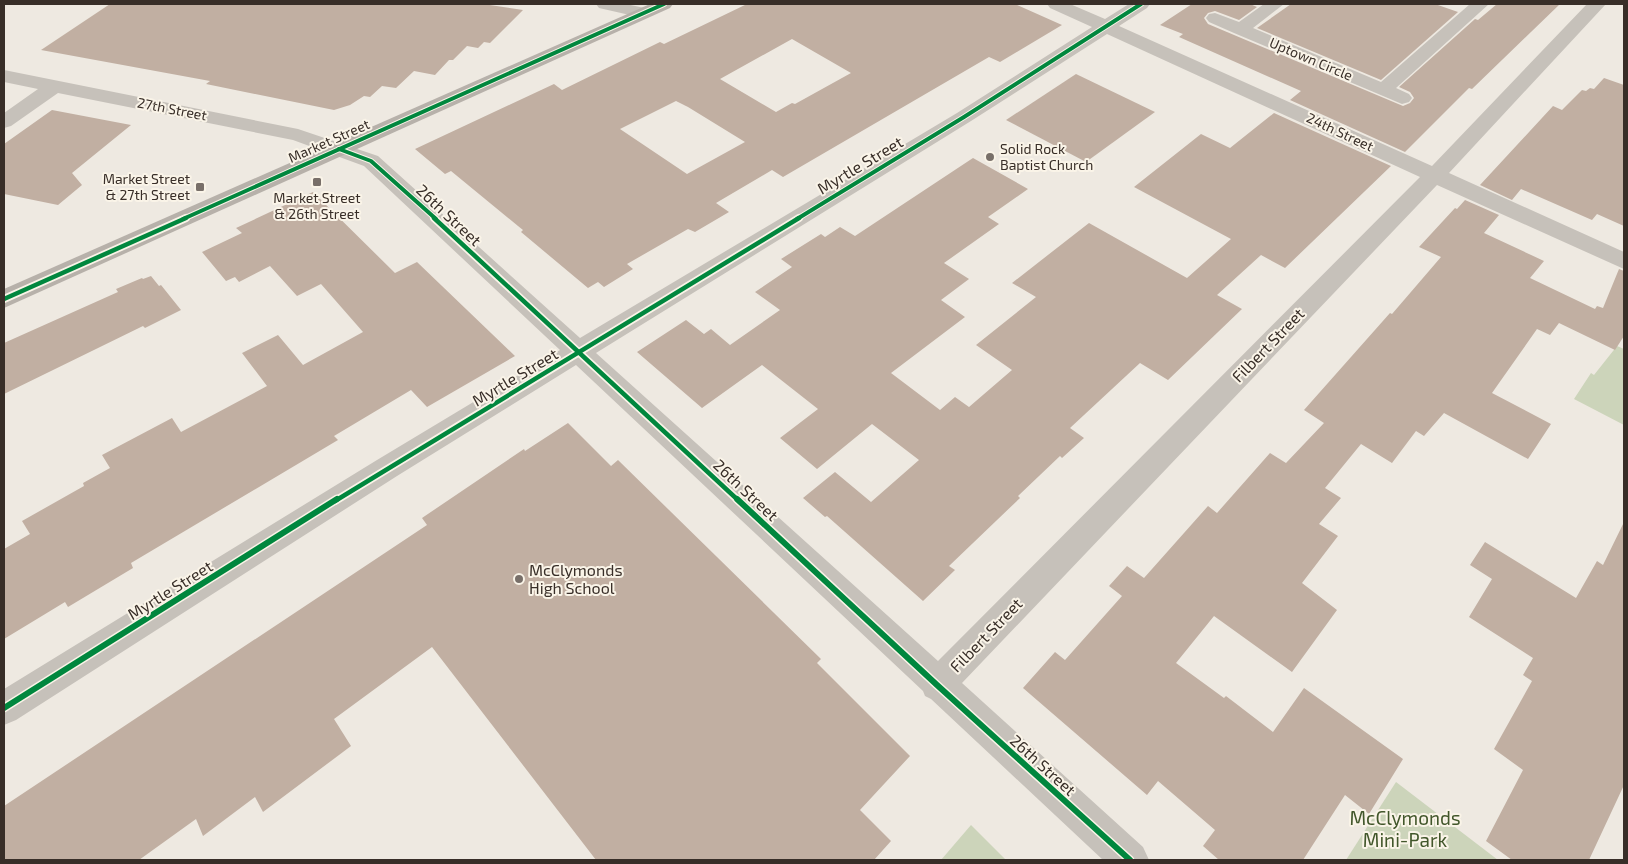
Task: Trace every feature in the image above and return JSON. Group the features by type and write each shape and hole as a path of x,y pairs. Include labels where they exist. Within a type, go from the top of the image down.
{"main road":[{"name":"Market Street","path":"4,299 664,4"}],"street":[{"path":"605,4 643,13"},
{"name":"24th Street","path":"1056,4 1268,98 1434,176 1624,261"},
{"name":"Myrtle Street","path":"4,708 387,468 971,112 1141,4"},
{"name":"Uptown Circle","path":"1240,29 1275,4"},
{"path":"1383,90 1480,4"},
{"name":"Filbert Street","path":"938,685 1434,176 1597,4"},
{"name":"Uptown Circle","path":"1215,18 1402,98"},
{"name":"27th Street","path":"4,76 298,135 339,149"},
{"path":"4,122 55,86"},
{"name":"26th Street","path":"339,149 371,160 938,685 1130,860"}],"green space":[{"path":"1617,346 1624,349 1624,425 1574,399 1591,373 1594,375"},
{"name":"McClymonds Mini-Park","path":"1396,782 1498,860 1346,860"},
{"path":"971,825 1006,860 941,860"}],"building":[{"path":"110,4 483,4 523,10 490,43 484,42 478,48 467,46 453,60 449,60 435,75 414,71 396,88 382,86 370,97 364,96 350,105 334,110 206,84 210,81 41,50"},
{"path":"747,4 1015,4 1062,25 1000,62 989,57 783,177 772,170 716,203 729,212 695,232 688,229 627,264 633,269 604,287 598,282 588,288 521,232 523,230 451,171 445,174 415,149 554,84 562,90 660,42 664,44","holes":["792,39 851,73 795,104 792,103 776,112 720,79","676,101 688,107 745,142 687,174 620,129"]},
{"path":"1192,4 1250,4 1257,7 1239,20 1215,11 1208,13 1204,18 1208,24 1403,106 1410,103 1414,98 1410,92 1399,87 1475,19 1478,20 1497,4 1560,4 1472,89 1469,88 1405,152 1290,100 1301,91 1179,37 1183,34 1160,25"},
{"path":"1291,4 1435,4 1458,12 1381,80 1257,28"},
{"path":"1076,74 1155,112 1086,162 1006,120"},
{"path":"1604,78 1624,85 1624,226 1597,214 1592,220 1521,189 1512,200 1480,185 1553,106 1562,110 1582,90 1594,89"},
{"path":"52,110 131,125 72,173 82,185 58,205 4,194 4,144"},
{"path":"1274,113 1391,166 1285,268 1261,255 1217,295 1242,309 1168,380 1140,363 1070,428 1084,438 1062,458 1060,456 1018,496 1020,498 949,566 955,570 923,601 827,516 825,517 803,498 835,472 871,502 919,460 872,424 817,469 780,438 818,409 762,365 702,408 637,352 686,320 704,334 711,329 730,345 780,310 755,292 792,267 781,259 821,234 825,237 840,227 855,236 973,158 1028,189 988,217 999,224 944,263 969,279 941,300 965,317 891,373 940,410 955,397 969,407 1012,370 976,345 1036,297 1012,283 1089,223 1187,278 1231,239 1134,187 1201,134 1230,148"},
{"path":"313,192 395,273 417,262 515,356 427,407 411,390 334,436 338,440 131,563 133,568 68,607 65,602 4,639 4,549 30,534 22,521 84,486 83,483 110,468 102,455 172,418 181,432 267,386 242,353 278,335 303,365 363,332 321,284 297,296 270,266 239,282 235,277 226,281 202,252 242,233 236,228"},
{"path":"1465,200 1499,215 1484,233 1544,261 1530,278 1595,309 1597,306 1603,308 1619,269 1624,271 1624,336 1615,350 1559,323 1550,335 1537,329 1492,393 1551,424 1528,459 1444,413 1424,436 1416,431 1392,463 1361,444 1325,488 1341,498 1319,524 1338,536 1302,583 1337,610 1292,672 1214,616 1176,663 1224,698 1226,696 1273,732 1304,688 1403,759 1369,814 1345,795 1303,860 1219,860 1203,846 1215,830 1158,781 1147,795 1023,688 1055,652 1065,660 1122,596 1109,586 1127,566 1144,578 1208,506 1217,513 1270,453 1286,463 1324,423 1304,410 1390,313 1392,314 1441,257 1419,247 1455,208 1457,209"},
{"path":"151,276 159,286 161,285 181,310 145,328 143,326 4,394 4,343 118,292 116,289"},
{"name":"McClymonds High School","path":"568,423 611,466 618,460 821,659 817,663 910,756 860,810 891,841 874,860 596,860 432,647 334,719 351,746 263,812 255,797 203,836 196,819 139,860 4,860 4,806 427,525 422,518 524,449 525,451"},
{"path":"1624,522 1624,785 1589,860 1512,860 1486,841 1523,770 1494,749 1532,681 1523,675 1533,658 1469,617 1492,579 1470,565 1485,542 1576,598 1597,561 1603,565"}],"cycle path":[{"path":"4,299 664,4"},
{"path":"4,708 387,468 964,117 1141,4"},
{"path":"339,149 371,161 411,196 937,685 1130,860"}],"place":[{"name":"Solid Rock Baptist Church","path":"990,157"},
{"name":"Market Street & 26th Street","path":"317,182"},
{"name":"Market Street & 27th Street","path":"200,187"},
{"name":"McClymonds High School","path":"519,579"}]}
